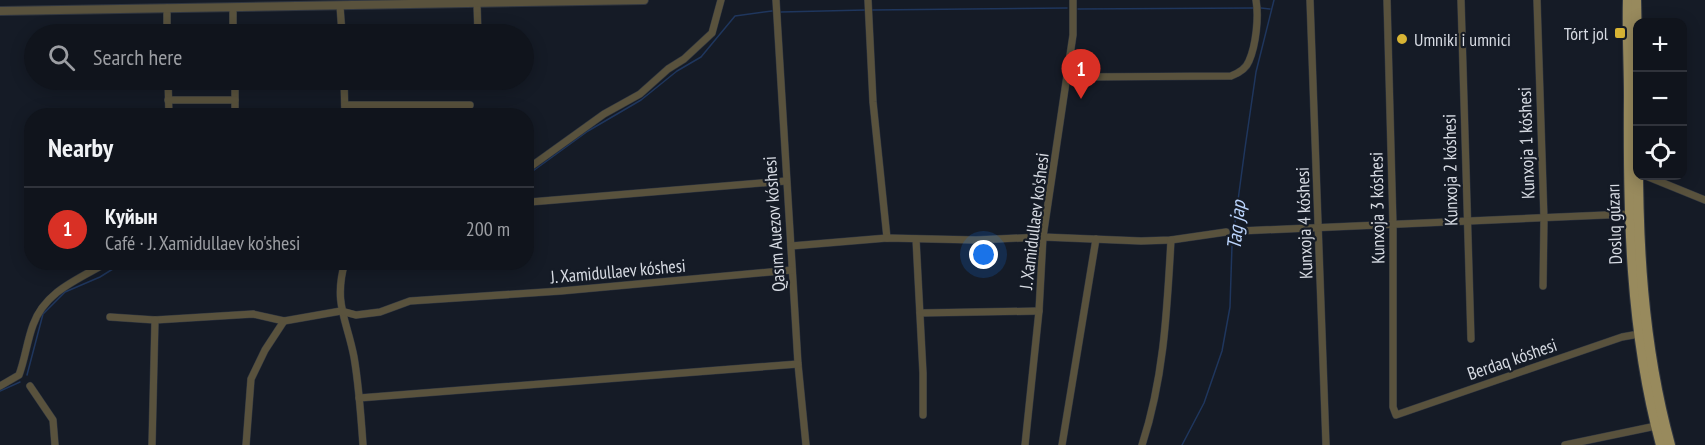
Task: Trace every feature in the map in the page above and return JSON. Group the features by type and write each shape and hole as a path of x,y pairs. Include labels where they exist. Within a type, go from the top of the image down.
{"main road":[{"name":"Doslıq gúzarı","path":"1628,0 1629,214 1639,333 1661,445"},
{"path":"1636,0 1638,72"},
{"name":"Doslıq gúzarı","path":"1637,180 1640,275 1644,314 1660,409 1670,445"}],"street":[{"path":"0,11 644,0"},
{"path":"534,164 604,114 640,94 668,69 684,59 712,33 721,0"},
{"name":"Qasım Auezov kóshesi","path":"776,0 798,364 806,445"},
{"path":"868,0 873,102 887,238"},
{"name":"J. Xamidullaev ko'shesi","path":"1025,445 1039,311 1043,237 1073,35 1072,0"},
{"path":"1068,75 1079,77 1231,76 1241,72 1249,63 1258,18 1256,0"},
{"name":"Kunxoja 4 kóshesi","path":"1311,0 1326,445"},
{"name":"Kunxoja 3 kóshesi","path":"1387,0 1393,225 1394,407 1396,415"},
{"name":"Kunxoja 2 kóshesi","path":"1461,0 1471,339"},
{"name":"Kunxoja 1 kóshesi","path":"1537,0 1544,219 1543,286"},
{"path":"477,4 478,24"},
{"path":"340,6 341,24"},
{"path":"166,8 167,24"},
{"path":"233,8 233,24"},
{"path":"168,90 168,108"},
{"path":"235,90 236,108"},
{"path":"344,90 345,105 470,105"},
{"path":"168,100 235,100"},
{"path":"1655,180 1705,201"},
{"path":"534,202 786,181"},
{"path":"1240,231 1629,214"},
{"path":"791,246 887,238 976,240 1043,237 1142,241 1171,240 1226,232"},
{"path":"916,239 923,415"},
{"path":"1062,445 1096,239"},
{"path":"1142,445 1156,398 1166,332 1171,240"},
{"path":"0,386 19,375 34,322 43,305 62,288 94,270"},
{"path":"343,270 341,311 354,356 363,445"},
{"name":"J. Xamidullaev kóshesi","path":"284,321 341,311 356,315 368,314 410,301 561,291 792,270"},
{"path":"920,314 1039,311"},
{"path":"110,317 155,320 253,314 284,321 265,350 251,379 246,445"},
{"path":"152,445 155,320"},
{"name":"Berdaq kóshesi","path":"1396,415 1639,333"},
{"path":"359,398 798,364"},
{"path":"30,386 53,420 55,445"},
{"path":"1565,445 1656,426"}],"waterway":[{"name":"Tag jap","path":"1182,445 1204,403 1222,351 1230,307 1232,245 1256,72 1274,0"},
{"path":"871,10 1067,8"},
{"path":"1078,9 1253,8"},
{"path":"1261,8 1270,9"},
{"path":"781,12 865,10"},
{"path":"534,170 588,131 641,100 677,71 701,57 735,16 772,11"},
{"path":"27,375 43,314 65,292 111,270"},
{"path":"0,391 20,382"}],"place":[{"name":"Tórt jol","path":"1620,33"},
{"name":"Umniki i umnici","path":"1402,39"},
{"name":"Куйын","path":"1081,99"}]}
